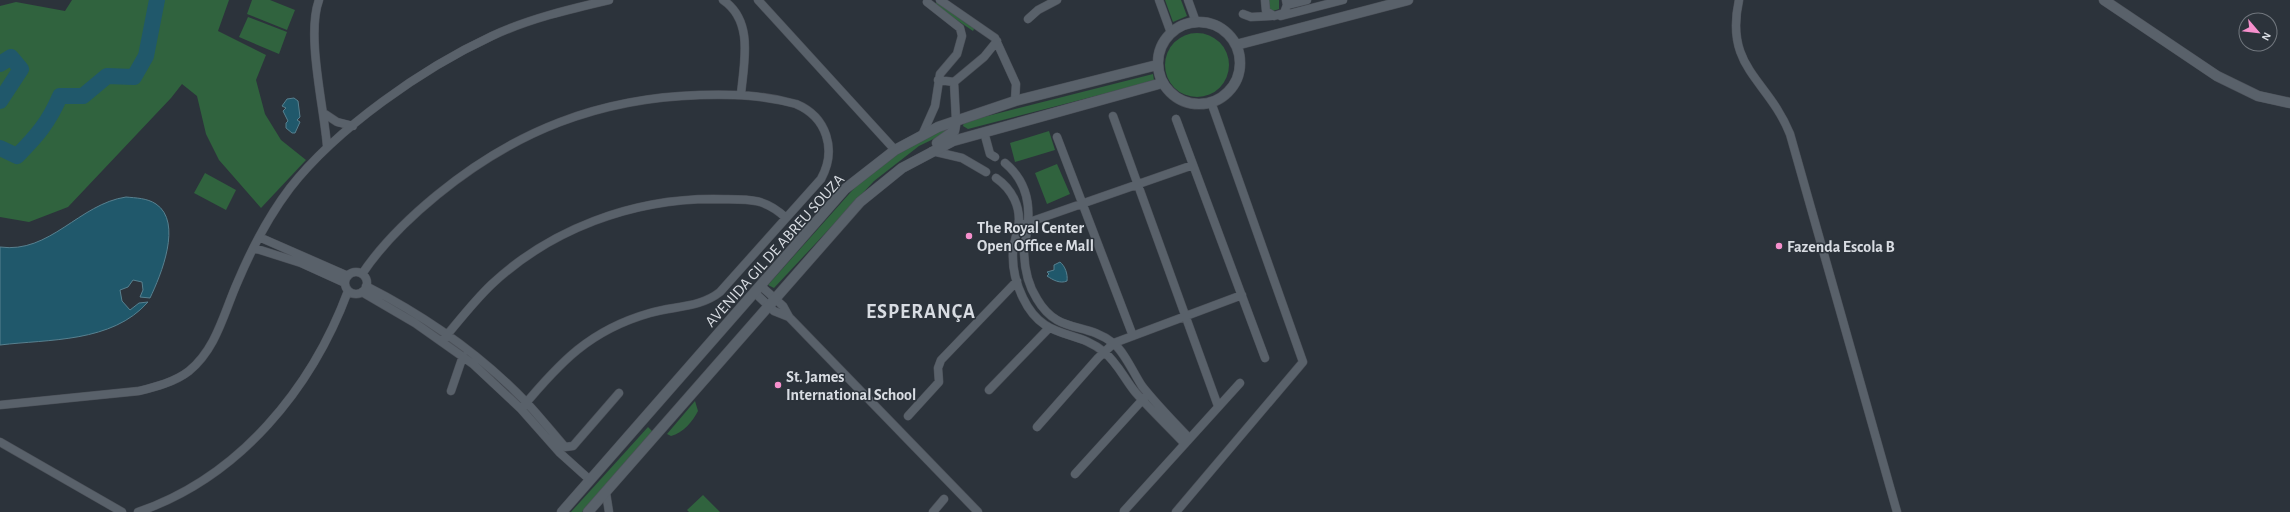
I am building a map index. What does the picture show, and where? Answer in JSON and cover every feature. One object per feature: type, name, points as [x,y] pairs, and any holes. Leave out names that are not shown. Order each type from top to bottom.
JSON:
[{"type":"street","points":[[319,0],[316,9],[315,44],[325,114],[327,146]]},
{"type":"street","points":[[0,405],[139,391],[158,386],[188,371],[202,356],[217,333],[238,279],[258,237],[291,188],[327,146],[414,80],[492,36],[561,12],[609,0]]},
{"type":"street","points":[[723,0],[738,16],[744,32],[741,94]]},
{"type":"street","points":[[758,0],[896,150]]},
{"type":"street","points":[[940,0],[996,41],[1016,84],[1015,101]]},
{"type":"street","points":[[1028,19],[1038,10],[1058,0]]},
{"type":"street","points":[[1159,0],[1171,33]]},
{"type":"street","points":[[1188,0],[1196,22]]},
{"type":"street","points":[[1264,0],[1264,8],[1271,16]]},
{"type":"street","points":[[1281,16],[1287,2],[1307,0]]},
{"type":"street","points":[[1243,14],[1251,17],[1281,16],[1343,0]]},
{"type":"street","points":[[1236,45],[1408,0]]},
{"type":"street","points":[[1739,0],[1736,28],[1739,53],[1749,72],[1779,111],[1790,134],[1897,512]]},
{"type":"street","points":[[2104,0],[2217,76],[2258,96],[2290,103]]},
{"type":"street","points":[[923,133],[935,106],[938,80],[942,71],[957,54],[962,32],[955,23],[927,1]]},
{"type":"street","points":[[1196,22],[1208,23],[1220,27],[1230,35],[1236,45],[1240,58],[1240,70],[1236,82],[1228,93],[1211,102],[1193,104],[1180,100],[1170,93],[1162,83],[1157,65],[1161,47],[1171,33],[1182,25],[1196,22]]},
{"type":"street","points":[[938,80],[954,82],[984,57],[996,41]]},
{"type":"street","name":"AVENIDA GIL DE ABREU SOUZA","points":[[562,512],[845,189],[896,150],[923,133],[956,120],[1015,101],[1157,65]]},
{"type":"street","points":[[954,82],[956,120],[954,131],[937,142],[932,151],[957,156],[986,172]]},
{"type":"street","name":"AVENIDA GIL DE ABREU SOUZA","points":[[588,512],[860,202],[902,168],[953,141],[1162,83]]},
{"type":"street","points":[[362,274],[385,244],[417,211],[457,178],[501,149],[538,130],[609,106],[632,101],[686,95],[741,94],[781,100],[804,107],[823,125],[827,132],[829,146],[828,163],[821,179],[713,298],[691,305],[662,309],[606,330],[564,360],[520,409]]},
{"type":"street","points":[[1176,512],[1303,362],[1211,102]]},
{"type":"street","points":[[325,114],[337,122],[353,126]]},
{"type":"street","points":[[1113,116],[1218,406]]},
{"type":"street","points":[[1176,119],[1265,358]]},
{"type":"street","points":[[984,132],[990,154],[995,157]]},
{"type":"street","points":[[1057,137],[1133,336]]},
{"type":"street","points":[[1005,163],[1022,182],[1028,201],[1028,223],[1024,249],[1025,262],[1031,288],[1037,300],[1057,322],[1088,331],[1114,343],[1145,396]]},
{"type":"street","points":[[1018,226],[1139,186],[1193,165]]},
{"type":"street","points":[[996,178],[1006,186],[1014,196],[1018,226],[1013,252],[1017,281],[1023,298],[1031,312],[1049,328],[1086,342],[1104,352],[1186,440]]},
{"type":"street","points":[[442,341],[487,290],[513,267],[561,236],[592,221],[649,205],[695,199],[761,201],[772,205],[786,218]]},
{"type":"street","points":[[138,512],[178,495],[205,478],[226,464],[263,430],[302,383],[320,355],[347,283],[355,272],[362,274],[366,279],[364,289],[355,294],[347,283],[258,237]]},
{"type":"street","points":[[254,248],[301,264],[347,283]]},
{"type":"street","points":[[908,416],[939,382],[940,377],[938,368],[941,360],[1017,281]]},
{"type":"street","points":[[364,289],[448,334],[526,402],[568,448],[573,446],[619,393]]},
{"type":"street","points":[[364,289],[463,356],[520,409],[560,453],[590,480]]},
{"type":"street","points":[[758,289],[772,302],[779,314],[789,316],[978,512]]},
{"type":"street","points":[[1037,427],[1104,352],[1114,343],[1242,295]]},
{"type":"street","points":[[989,390],[1049,328]]},
{"type":"street","points":[[451,391],[463,356]]},
{"type":"street","points":[[1124,511],[1186,440],[1240,383]]},
{"type":"street","points":[[1075,474],[1145,396]]},
{"type":"street","points":[[0,442],[122,512]]},
{"type":"street","points":[[606,493],[608,512]]},
{"type":"street","points":[[933,512],[944,499]]},
{"type":"green space","points":[[72,0],[229,0],[218,31],[266,55],[256,80],[265,114],[281,140],[306,160],[261,208],[219,160],[206,134],[197,96],[182,84],[171,98],[68,207],[29,222],[0,217],[0,6],[16,2],[65,11]]},
{"type":"green space","points":[[252,0],[270,0],[295,10],[287,30],[247,14]]},
{"type":"green space","points":[[1165,0],[1181,0],[1187,16],[1173,22]]},
{"type":"green space","points":[[1268,0],[1279,0],[1279,9],[1273,11],[1269,10]]},
{"type":"green space","points":[[939,2],[975,28],[973,31],[936,6],[935,3]]},
{"type":"green space","points":[[248,17],[287,32],[279,54],[239,37]]},
{"type":"green space","points":[[1191,33],[1203,33],[1220,42],[1227,53],[1229,65],[1227,77],[1220,88],[1203,97],[1191,97],[1179,92],[1170,83],[1165,71],[1165,59],[1170,47],[1179,38]]},
{"type":"green space","points":[[1153,74],[1154,80],[1146,83],[968,129],[963,126],[964,122]]},
{"type":"green space","points":[[947,128],[950,131],[919,146],[874,181],[774,288],[768,285],[858,184],[902,151]]},
{"type":"green space","points":[[1049,131],[1055,150],[1015,162],[1010,143]]},
{"type":"green space","points":[[1057,164],[1070,194],[1047,204],[1035,173]]},
{"type":"green space","points":[[205,173],[236,190],[226,210],[194,193]]},
{"type":"green space","points":[[695,401],[698,411],[690,423],[680,432],[671,436],[667,434]]},
{"type":"green space","points":[[648,427],[653,432],[582,512],[571,512]]},
{"type":"green space","points":[[703,495],[720,512],[689,512],[687,510]]},
{"type":"water","points":[[294,98],[298,101],[300,117],[297,120],[300,122],[295,133],[292,133],[286,128],[286,123],[288,121],[283,111],[286,108],[282,106],[287,99]]},
{"type":"water","points":[[126,197],[145,199],[153,202],[164,212],[168,223],[169,236],[164,263],[150,298],[140,297],[143,290],[142,282],[133,280],[128,287],[120,290],[122,301],[130,310],[139,303],[148,302],[133,315],[117,325],[98,332],[59,340],[0,345],[0,247],[18,247],[34,243],[49,236],[109,201]]},
{"type":"water","points":[[1060,262],[1067,273],[1067,281],[1064,282],[1057,281],[1047,276],[1049,274],[1047,272],[1054,270],[1054,265]]},
{"type":"waterway","points":[[0,148],[17,156],[42,128],[60,96],[83,96],[107,76],[134,77],[146,56],[157,0]]},
{"type":"waterway","points":[[0,64],[11,57],[21,69],[0,101]]},
{"type":"place","name":"The Royal Center Open Office e Mall","points":[[969,236]]},
{"type":"place","name":"Fazenda Escola B","points":[[1779,246]]},
{"type":"place","name":"St. James International School","points":[[778,385]]},
{"type":"district","name":"ESPERANÇA","points":[[921,311]]}]
